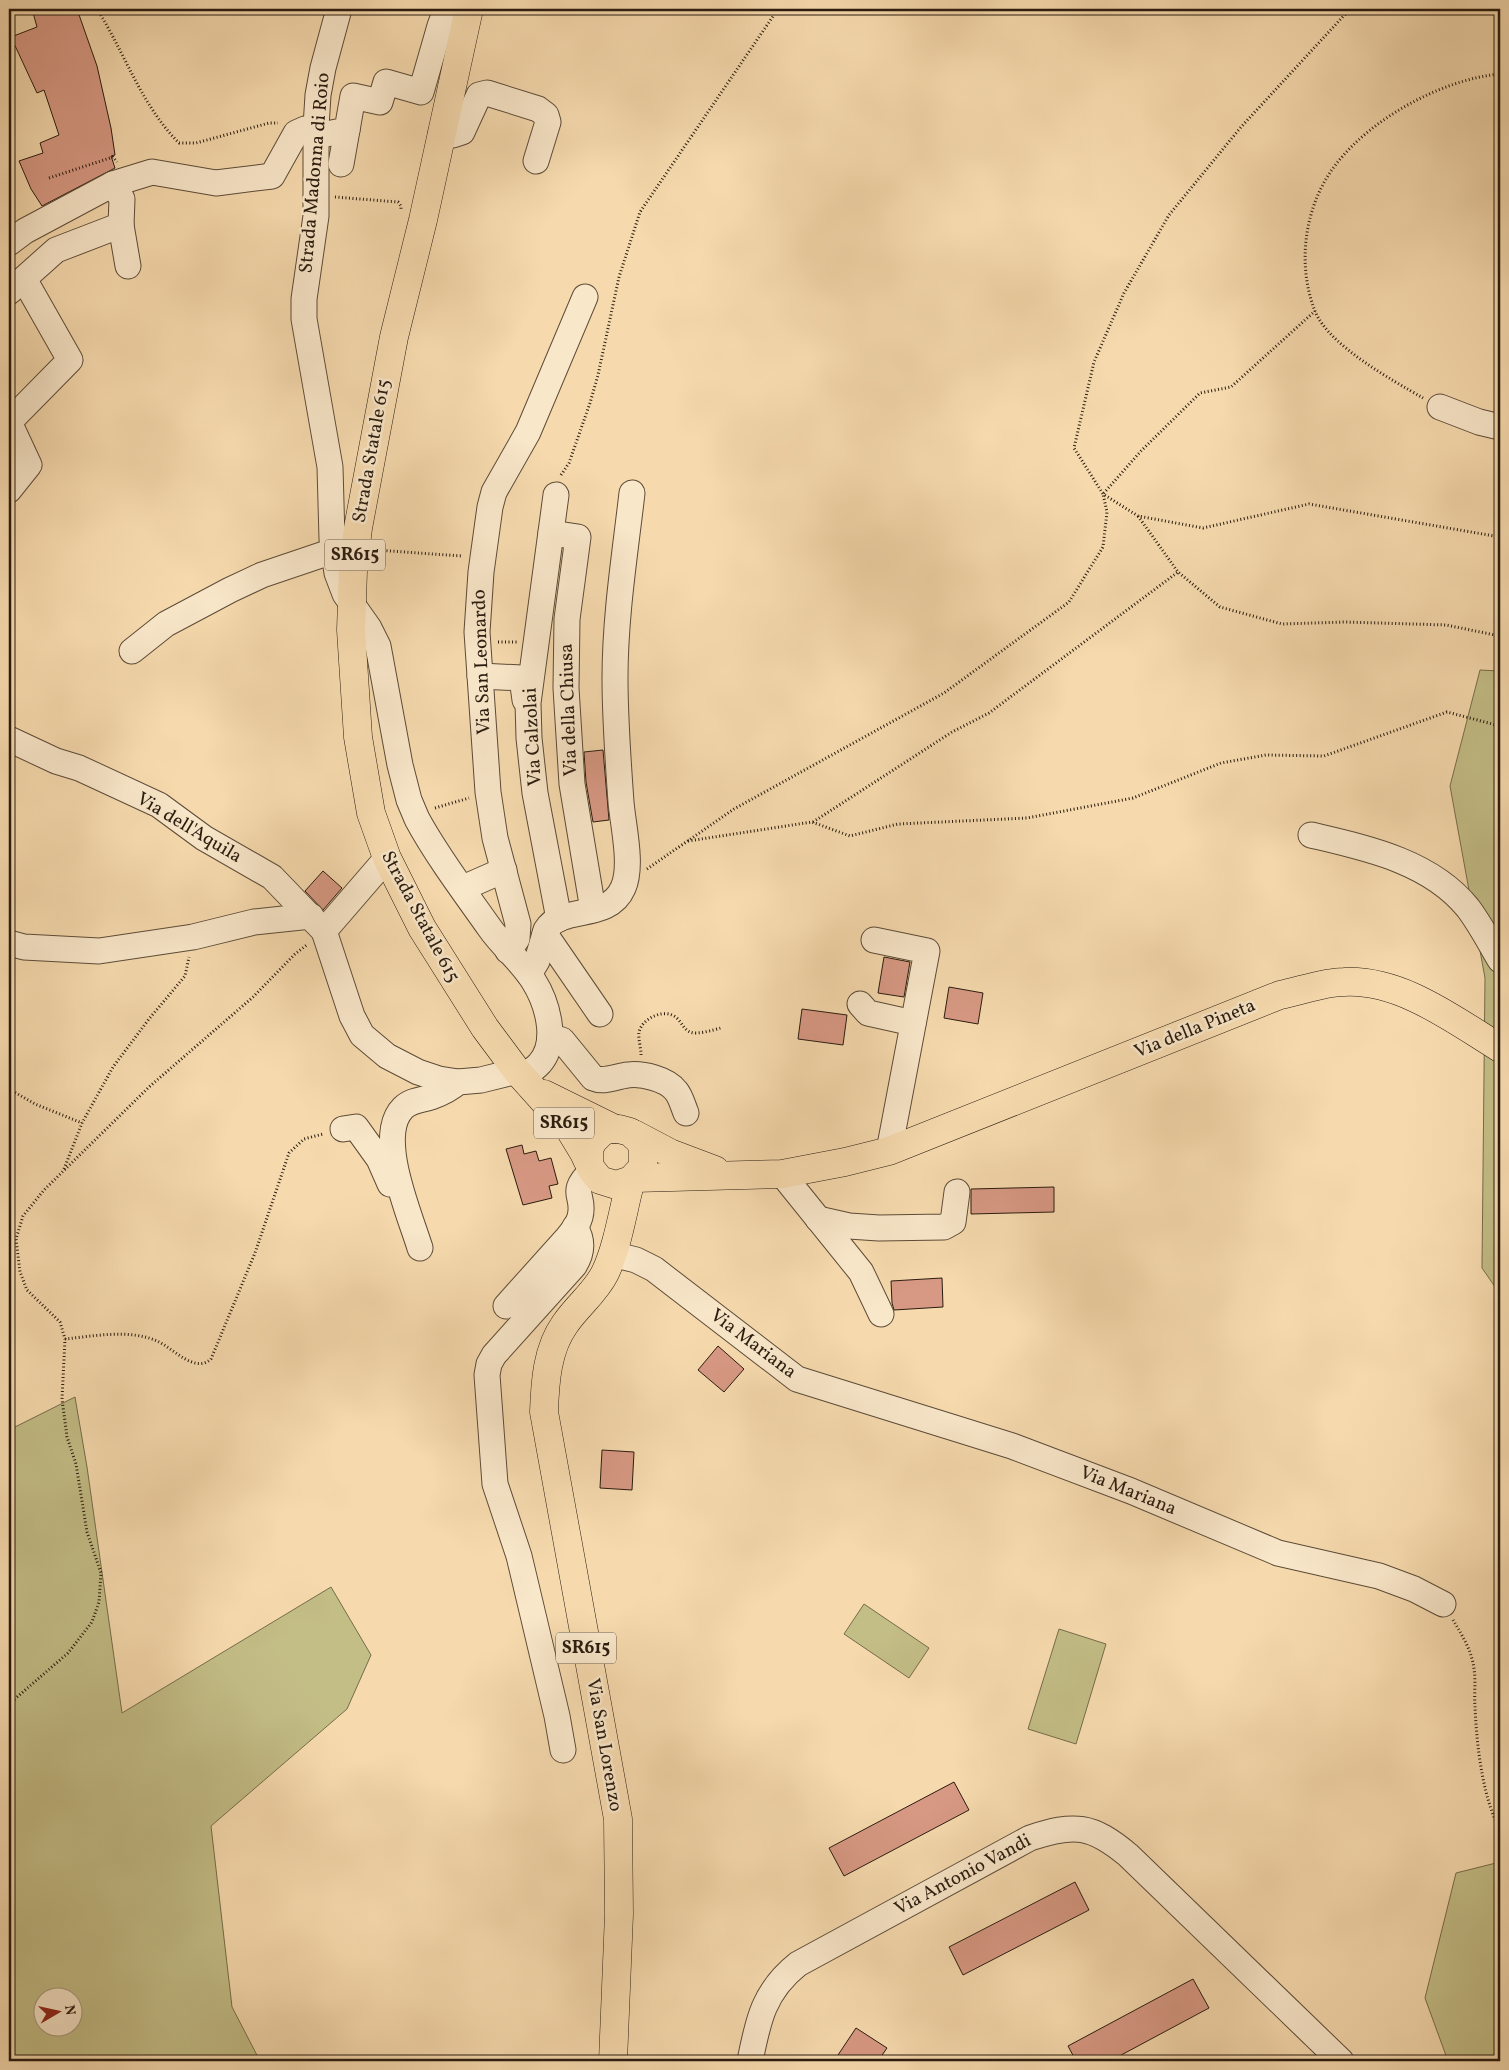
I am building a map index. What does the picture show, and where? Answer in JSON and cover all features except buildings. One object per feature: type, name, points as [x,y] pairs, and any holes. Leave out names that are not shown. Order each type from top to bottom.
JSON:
[{"type":"main road","name":"Strada Statale 615","points":[[469,9],[423,220],[344,549],[352,605],[353,679],[360,751],[371,813],[387,858],[413,910],[465,998],[524,1079]]},
{"type":"main road","name":"Via della Pineta","points":[[633,1179],[782,1174],[845,1162],[889,1151],[1280,995],[1344,982],[1382,986],[1422,1000],[1500,1048]]},
{"type":"main road","name":"SR615","points":[[524,1079],[624,1132],[642,1145],[644,1154],[642,1167],[633,1179]]},
{"type":"main road","name":"SR615","points":[[524,1079],[570,1130],[592,1169]]},
{"type":"main road","name":"SR615","points":[[592,1169],[589,1149],[593,1141],[602,1132],[624,1132]]},
{"type":"main road","name":"Via della Pineta","points":[[624,1132],[708,1168],[744,1175]]},
{"type":"main road","points":[[592,1169],[604,1182],[612,1184],[620,1185],[633,1179]]},
{"type":"main road","name":"Via San Lorenzo","points":[[592,1169],[606,1194],[612,1211],[615,1231],[613,1248]]},
{"type":"main road","name":"Via San Lorenzo","points":[[613,2061],[619,1914],[618,1819],[544,1412],[545,1384],[556,1341],[565,1324],[598,1285],[613,1248],[633,1179]]},
{"type":"street","name":"Strada Madonna di Roio","points":[[339,9],[320,81],[310,131],[317,196],[303,311],[344,549]]},
{"type":"street","points":[[341,164],[353,96],[380,102],[386,82],[421,92],[440,26],[451,9]]},
{"type":"street","points":[[441,133],[453,135],[462,132],[479,95],[487,93],[538,109],[546,115],[548,122],[536,162]]},
{"type":"street","points":[[9,243],[24,231],[121,181],[152,172],[216,182],[272,176],[292,138],[310,131],[347,130]]},
{"type":"street","points":[[121,181],[121,225],[128,266]]},
{"type":"street","points":[[9,490],[29,465],[9,422],[70,360],[16,286],[56,250],[121,225]]},
{"type":"street","name":"Via San Leonardo","points":[[508,951],[516,939],[518,924],[492,828],[488,792],[478,643],[478,606],[483,558],[494,492],[528,432],[585,298]]},
{"type":"street","points":[[1440,408],[1479,422],[1500,427]]},
{"type":"street","points":[[529,974],[552,927],[606,906],[614,901],[619,895],[626,879],[627,862],[619,776],[615,677],[619,615],[632,493]]},
{"type":"street","name":"Via Calzolai","points":[[552,927],[529,738],[528,703],[556,495]]},
{"type":"street","name":"Via della Chiusa","points":[[551,533],[578,536],[567,626],[566,688],[572,784],[593,910]]},
{"type":"street","points":[[132,651],[166,624],[230,590],[262,576],[344,549]]},
{"type":"street","points":[[352,605],[372,633],[379,650],[396,752],[406,790],[415,814],[463,888],[508,951],[538,987],[548,1020],[550,1037],[543,1059],[524,1079]]},
{"type":"street","points":[[480,676],[522,678],[524,697],[528,703]]},
{"type":"street","name":"Via dell'Aquila","points":[[9,740],[56,761],[79,768],[159,805],[204,838],[272,877],[317,924],[352,1016],[362,1035],[386,1056],[418,1072],[439,1079],[458,1082],[524,1079]]},
{"type":"street","points":[[1311,835],[1371,849],[1433,877],[1450,889],[1468,908],[1500,960]]},
{"type":"street","points":[[9,943],[24,947],[99,951],[185,938],[254,922],[317,924],[387,858]]},
{"type":"street","points":[[463,888],[504,870]]},
{"type":"street","points":[[552,927],[600,1014]]},
{"type":"street","points":[[874,940],[927,950],[889,1151]]},
{"type":"street","points":[[860,1004],[868,1013],[914,1023]]},
{"type":"street","points":[[550,1037],[562,1040],[593,1078],[604,1080],[635,1074],[650,1077],[673,1088],[686,1113]]},
{"type":"street","points":[[420,1248],[394,1159],[393,1139],[395,1121],[403,1108],[415,1101],[430,1098],[449,1089],[458,1082]]},
{"type":"street","points":[[342,1129],[356,1127],[379,1160],[390,1185],[405,1201]]},
{"type":"street","points":[[506,1306],[575,1227],[580,1217],[578,1190],[580,1183],[592,1169]]},
{"type":"street","points":[[782,1174],[861,1272],[881,1314]]},
{"type":"street","points":[[818,1219],[856,1226],[944,1227],[953,1222],[957,1192]]},
{"type":"street","points":[[563,1750],[557,1716],[519,1556],[496,1484],[487,1375],[489,1364],[494,1355],[574,1266],[579,1258],[582,1244],[575,1227]]},
{"type":"street","name":"Via Mariana","points":[[613,1248],[654,1269],[797,1379],[1012,1446],[1131,1491],[1278,1553],[1379,1576],[1443,1604]]},
{"type":"street","name":"Via Antonio Vandi","points":[[750,2061],[756,2027],[763,2007],[773,1988],[798,1964],[1030,1838],[1050,1831],[1070,1828],[1091,1831],[1110,1840],[1128,1855],[1342,2061]]},
{"type":"path","points":[[97,9],[115,38],[152,111],[179,143],[196,143],[269,123],[282,123],[310,131]]},
{"type":"path","points":[[556,495],[559,480],[569,463],[592,396],[619,277],[640,212],[778,9]]},
{"type":"path","points":[[626,879],[641,873],[734,810],[944,693],[1069,602],[1103,547],[1107,512],[1103,494],[1074,448],[1094,362],[1124,293],[1169,214],[1241,127],[1350,9]]},
{"type":"path","points":[[1440,408],[1366,363],[1324,326],[1315,312],[1307,282],[1307,227],[1312,209],[1336,164],[1348,150],[1374,128],[1409,105],[1438,90],[1464,80],[1500,74]]},
{"type":"path","points":[[48,178],[113,157],[121,181]]},
{"type":"path","points":[[317,196],[396,201]]},
{"type":"path","points":[[1103,494],[1141,451],[1200,393],[1231,387],[1315,312]]},
{"type":"path","points":[[1103,494],[1138,516],[1203,528],[1309,504],[1500,538]]},
{"type":"path","points":[[1138,516],[1178,572],[1220,607],[1282,624],[1345,622],[1446,625],[1500,636]]},
{"type":"path","points":[[344,549],[483,558]]},
{"type":"path","points":[[686,842],[812,822],[952,732],[988,714],[1178,572]]},
{"type":"path","points":[[478,643],[535,644]]},
{"type":"path","points":[[812,822],[850,836],[898,824],[1027,818],[1132,798],[1221,764],[1266,755],[1324,756],[1447,712],[1500,726]]},
{"type":"path","points":[[415,814],[488,792]]},
{"type":"path","points":[[9,1704],[68,1653],[92,1622],[99,1602],[101,1573],[87,1532],[76,1464],[67,1437],[62,1399],[65,1339],[60,1322],[28,1290],[20,1272],[16,1239],[23,1216],[44,1190],[149,1087],[254,998],[295,954],[317,924]]},
{"type":"path","points":[[63,1172],[82,1124],[113,1067],[149,1019],[185,976],[189,957],[185,938]]},
{"type":"path","points":[[635,1074],[640,1062],[638,1035],[641,1027],[654,1015],[666,1014],[674,1016],[685,1029],[692,1033],[721,1028]]},
{"type":"path","points":[[9,1089],[36,1104],[82,1124]]},
{"type":"path","points":[[65,1339],[113,1334],[135,1336],[156,1340],[197,1365],[206,1364],[211,1359],[233,1310],[255,1253],[289,1153],[304,1139],[342,1129]]},
{"type":"path","points":[[1443,1604],[1466,1642],[1474,1669],[1475,1707],[1481,1767],[1492,1815],[1500,1831]]},
{"type":"shaded area","points":[[1480,670],[1500,671],[1500,1294],[1482,1268],[1485,978],[1450,786]]},
{"type":"shaded area","points":[[75,1397],[87,1467],[122,1713],[331,1587],[371,1655],[347,1709],[211,1826],[232,2007],[260,2061],[9,2061],[9,1430]]},
{"type":"shaded area","points":[[864,1604],[929,1648],[909,1678],[844,1634]]},
{"type":"shaded area","points":[[1059,1629],[1106,1644],[1076,1744],[1028,1729]]},
{"type":"shaded area","points":[[1500,1862],[1500,2061],[1448,2061],[1425,1998],[1456,1873]]}]
